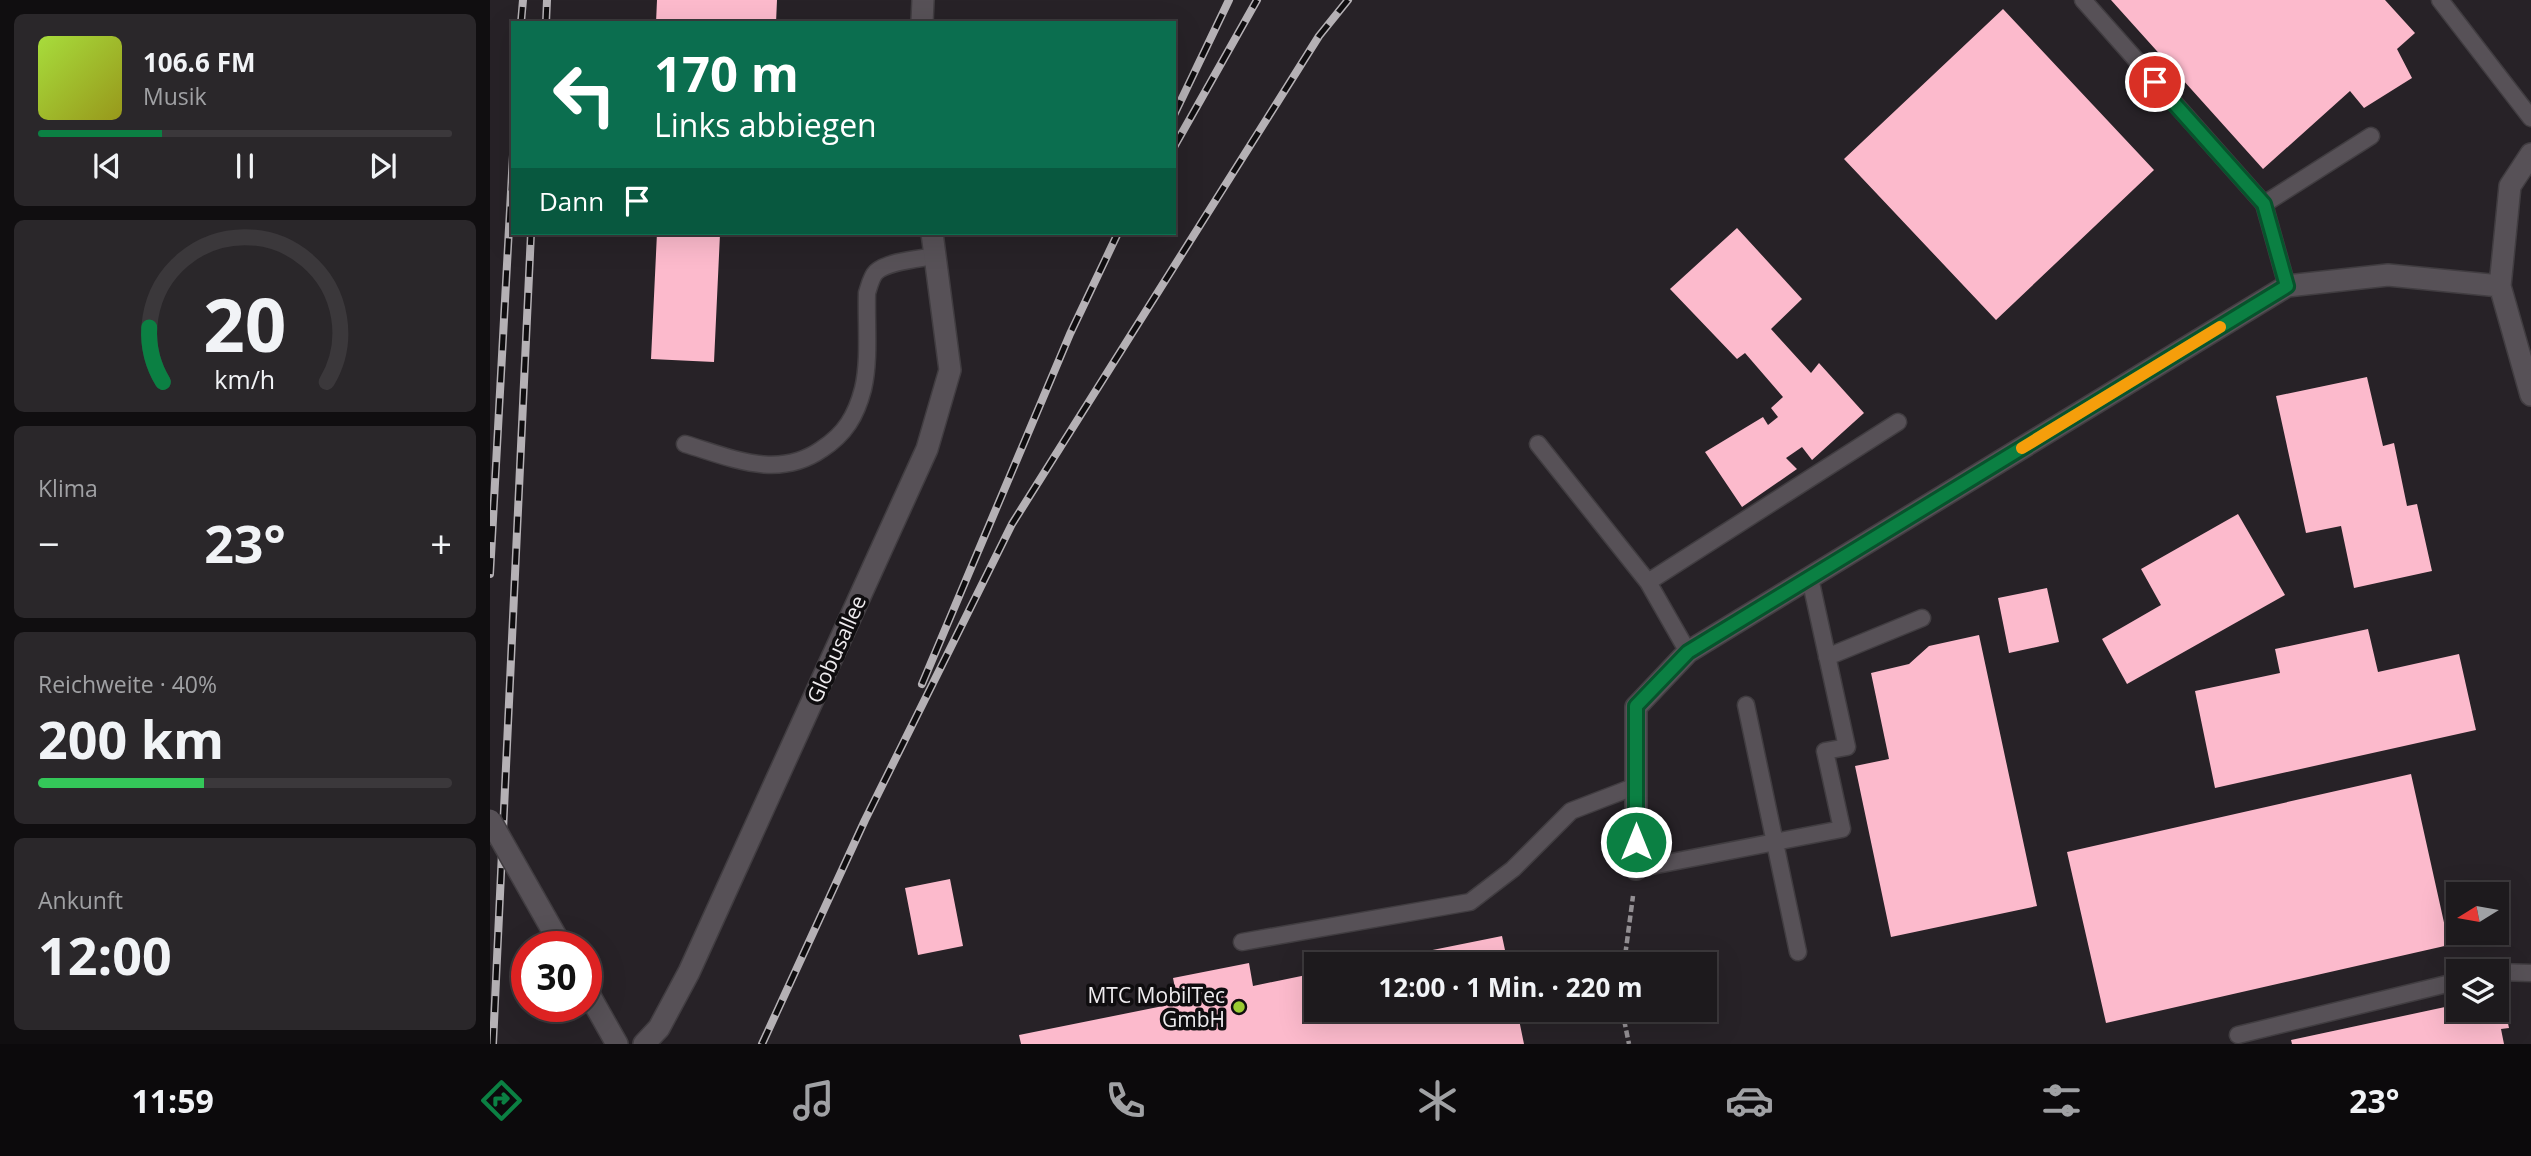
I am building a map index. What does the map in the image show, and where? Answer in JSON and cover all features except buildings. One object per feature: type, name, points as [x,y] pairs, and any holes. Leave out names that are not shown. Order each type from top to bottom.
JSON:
[{"type":"street","points":[[922,21],[923,0]]},
{"type":"street","points":[[2531,154],[2510,186],[2500,286],[2531,395]]},
{"type":"street","name":"Globusallee","points":[[644,1044],[659,1028],[689,972],[927,449],[950,370],[932,235]]},
{"type":"street","points":[[1636,869],[1636,706],[1688,652],[2287,286],[2388,275],[2500,286]]},
{"type":"street","points":[[490,820],[553,931]]},
{"type":"street","points":[[602,1016],[617,1044]]},
{"type":"lane","points":[[2083,0],[2264,204],[2287,286]]},
{"type":"lane","points":[[2440,0],[2531,118]]},
{"type":"lane","points":[[2264,204],[2371,136]]},
{"type":"lane","points":[[685,444],[747,463],[768,466],[790,465],[809,458],[826,447],[846,431],[864,387],[867,293],[872,279],[876,272],[886,267],[935,256]]},
{"type":"lane","points":[[1648,582],[1898,422]]},
{"type":"lane","points":[[1538,444],[1648,582],[1688,652]]},
{"type":"lane","points":[[1636,869],[1842,829],[1825,751],[1847,747],[1810,578]]},
{"type":"lane","points":[[1827,657],[1922,618]]},
{"type":"lane","points":[[1746,705],[1798,952]]},
{"type":"lane","points":[[1242,942],[1470,902],[1513,869],[1571,811],[1636,786]]},
{"type":"lane","points":[[2509,972],[2531,973]]},
{"type":"lane","points":[[2238,1035],[2446,984]]},
{"type":"path","points":[[1626,952],[1636,869]]},
{"type":"path","points":[[1624,1022],[1629,1044]]},
{"type":"railway","points":[[521,21],[523,0]]},
{"type":"railway","points":[[546,21],[547,0]]},
{"type":"railway","points":[[1176,111],[1229,0]]},
{"type":"railway","points":[[1176,143],[1257,0]]},
{"type":"railway","points":[[762,1044],[865,820],[1012,524],[1319,36],[1348,0]]},
{"type":"railway","points":[[490,574],[511,191]]},
{"type":"railway","points":[[493,1044],[531,235]]},
{"type":"railway","points":[[922,684],[1070,334],[1117,235]]},
{"type":"slow traffic","points":[[2022,448],[2220,327]]},
{"type":"place","name":"MTC MobilTec GmbH","points":[[1239,1007]]},
{"type":"route","points":[[1636,842],[1636,706],[1688,652],[2287,286],[2264,204],[2155,82]]}]
